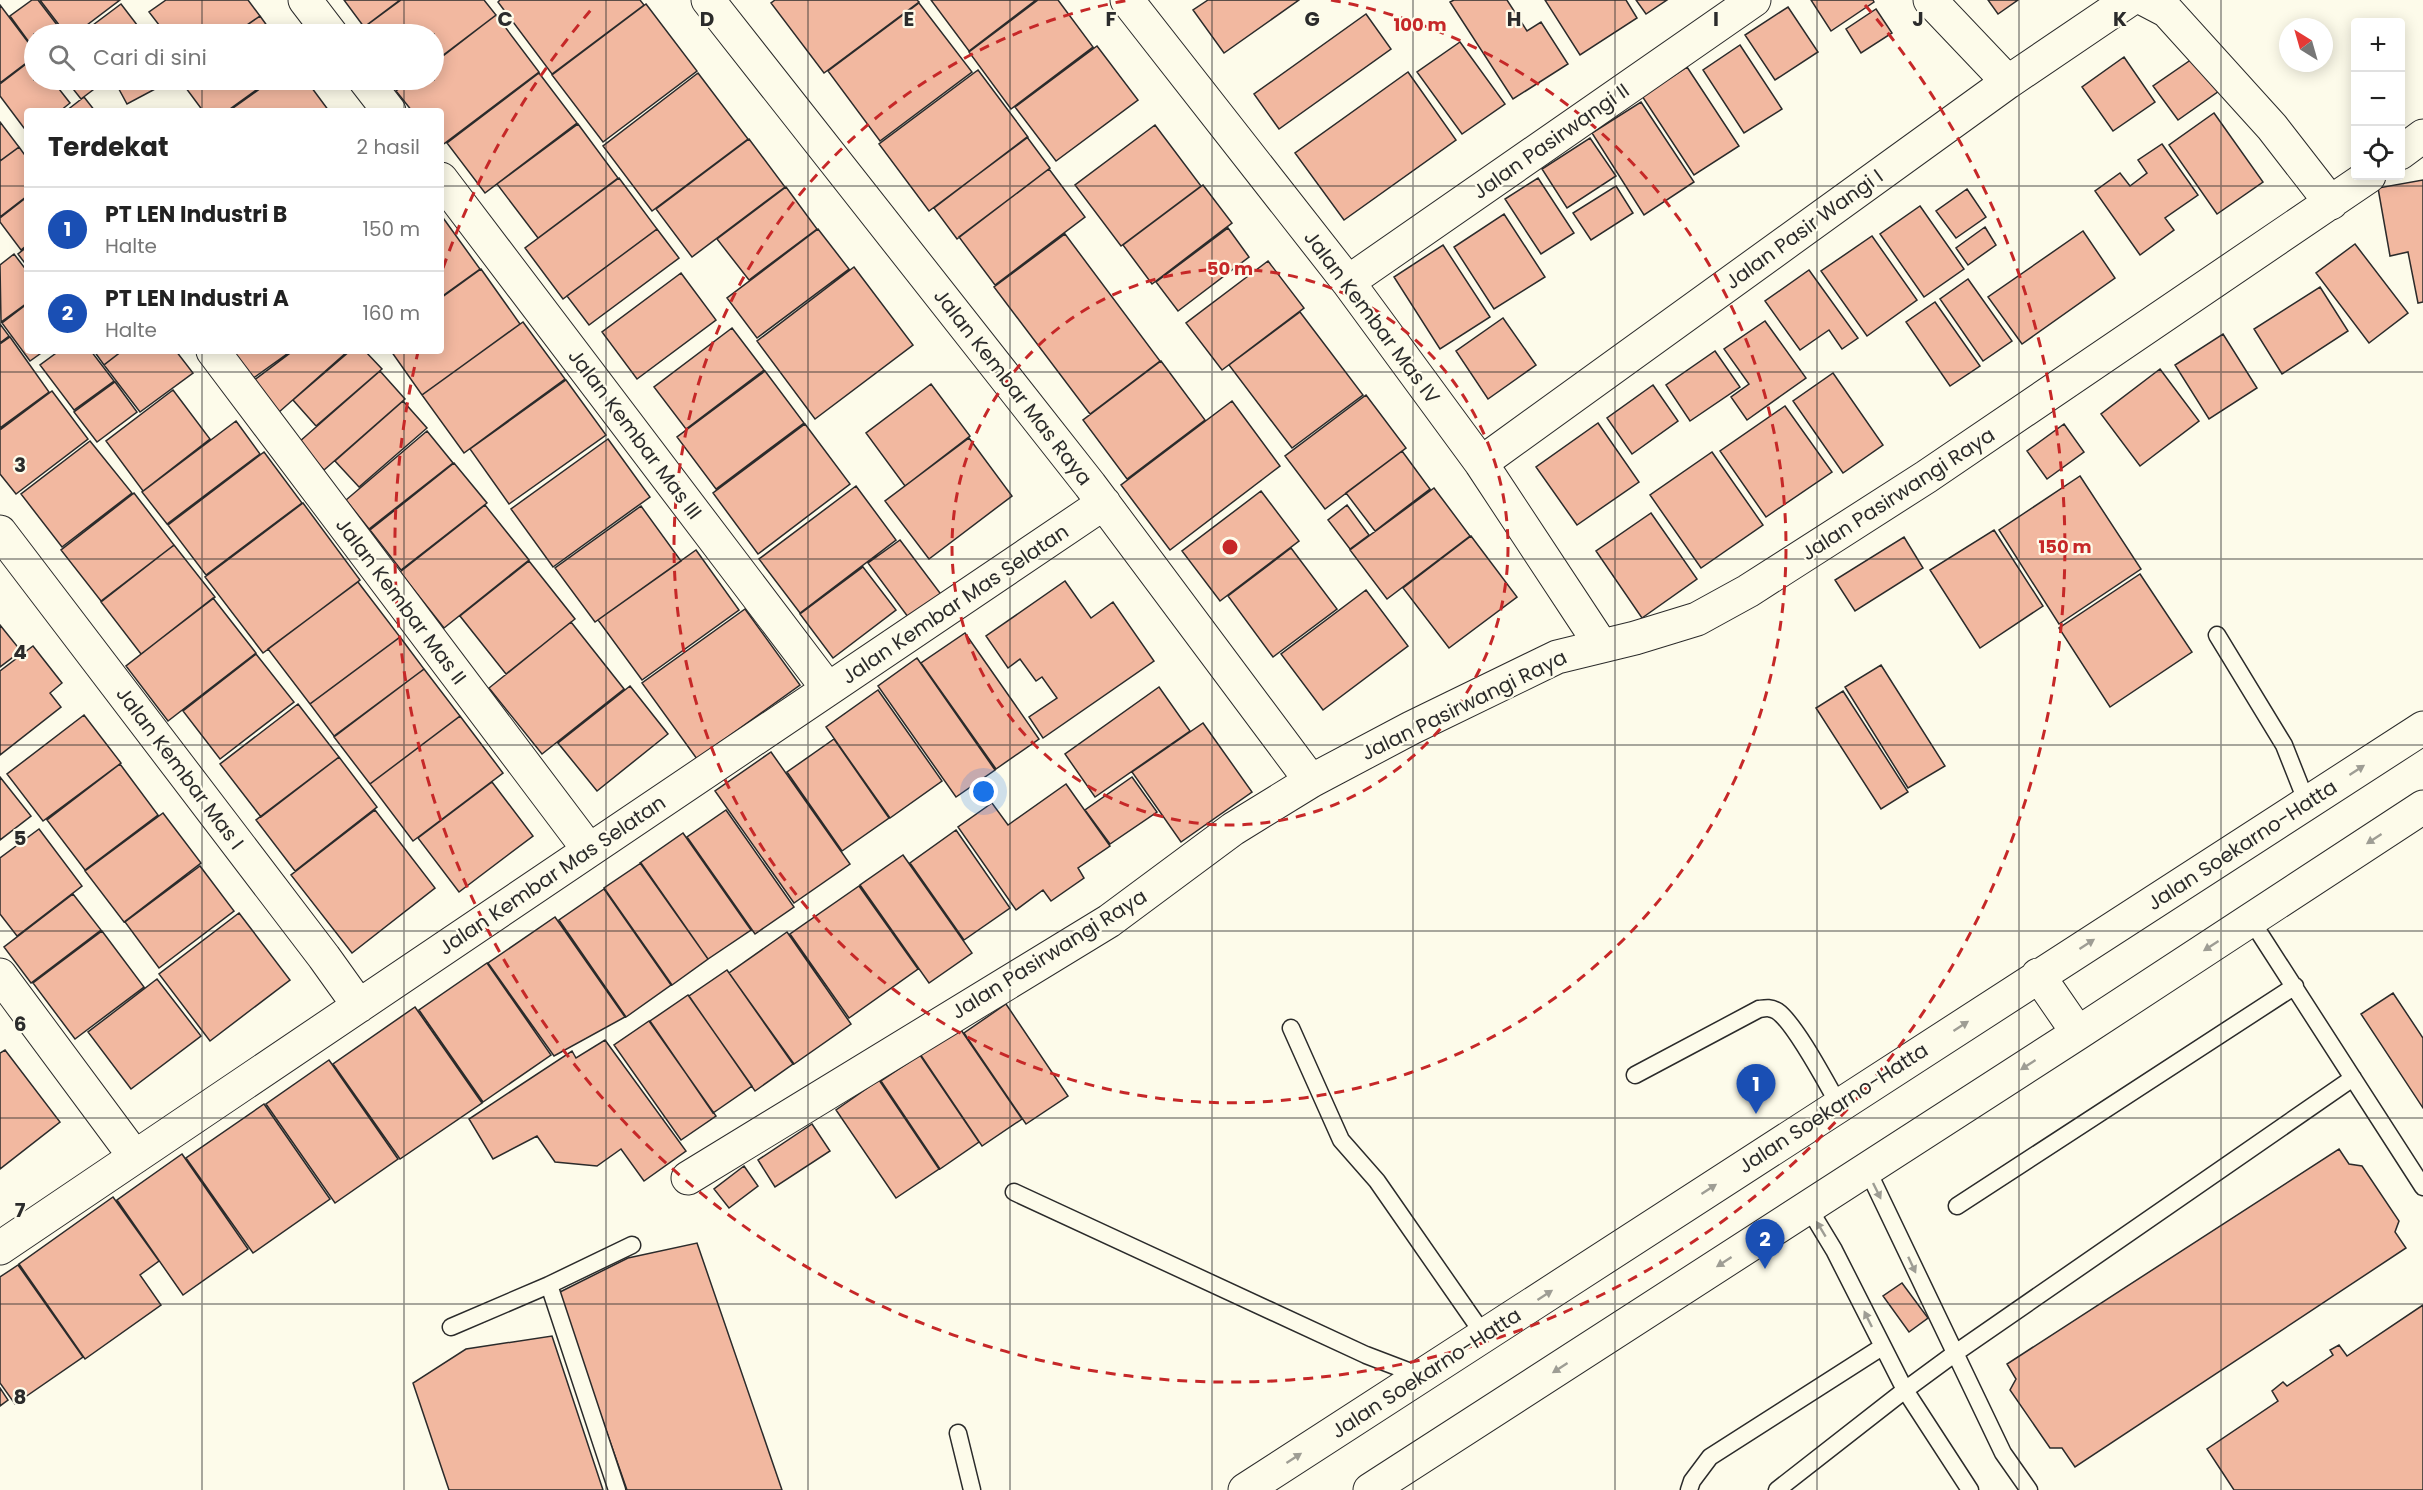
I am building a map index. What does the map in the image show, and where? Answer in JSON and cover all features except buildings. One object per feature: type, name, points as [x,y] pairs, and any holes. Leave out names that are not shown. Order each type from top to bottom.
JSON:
[{"type":"main road","points":[[305,0],[323,24]]},
{"type":"main road","name":"Jalan Kembar Mas Raya","points":[[708,0],[1104,503],[1311,781]]},
{"type":"main road","name":"Jalan Kembar Mas IV","points":[[1127,0],[1348,282],[1481,463],[1601,645]]},
{"type":"main road","name":"Jalan Pasirwangi II","points":[[1348,282],[1754,0]]},
{"type":"main road","points":[[1930,0],[2007,82]]},
{"type":"main road","name":"Jalan Pasir Wangi I","points":[[1481,463],[2007,82],[2129,0]]},
{"type":"main road","points":[[2146,0],[2167,11],[2272,127],[2331,202]]},
{"type":"main road","points":[[373,90],[387,108]]},
{"type":"main road","points":[[2405,149],[2423,136]]},
{"type":"main road","name":"Jalan Pasirwangi Raya","points":[[688,1178],[1109,921],[1233,830],[1311,781],[1411,728],[1557,657],[1635,638],[1696,619],[1748,591],[1926,477],[2363,180]]},
{"type":"main road","name":"Jalan Kembar Mas III","points":[[444,183],[828,689]]},
{"type":"main road","name":"Jalan Kembar Mas II","points":[[215,354],[589,850]]},
{"type":"main road","name":"Jalan Kembar Mas Selatan","points":[[0,1248],[1104,503]]},
{"type":"main road","name":"Jalan Kembar Mas I","points":[[0,532],[359,1006]]},
{"type":"main road","name":"Jalan Soekarno-Hatta","points":[[1245,1490],[2423,728]]},
{"type":"main road","points":[[1384,1485],[2423,807]]},
{"type":"main road","points":[[0,975],[135,1157]]},
{"type":"main road","points":[[2038,975],[2078,1033]]},
{"type":"lane","points":[[2217,635],[2284,745],[2307,803]]},
{"type":"lane","points":[[2251,920],[2423,1187]]},
{"type":"lane","points":[[1957,1206],[2295,986]]},
{"type":"lane","points":[[1635,1076],[1759,1009],[1769,1007],[1780,1013],[1805,1047],[1839,1105]]},
{"type":"lane","points":[[1291,1028],[1341,1140],[1377,1180],[1484,1335]]},
{"type":"lane","points":[[1777,1490],[1954,1354],[2353,1078]]},
{"type":"lane","points":[[1867,1169],[2003,1453],[2028,1490]]},
{"type":"lane","points":[[1014,1192],[1366,1355],[1421,1376]]},
{"type":"lane","points":[[1808,1207],[1834,1250],[1905,1390],[1970,1490]]},
{"type":"lane","points":[[451,1327],[549,1285],[632,1245]]},
{"type":"lane","points":[[549,1285],[616,1490]]},
{"type":"lane","points":[[1689,1490],[1692,1481],[1710,1457],[1882,1347]]},
{"type":"lane","points":[[958,1433],[972,1490]]},
{"type":"place","name":"PT LEN Industri B","points":[[1756,1114]]},
{"type":"place","name":"PT LEN Industri A","points":[[1765,1269]]}]
